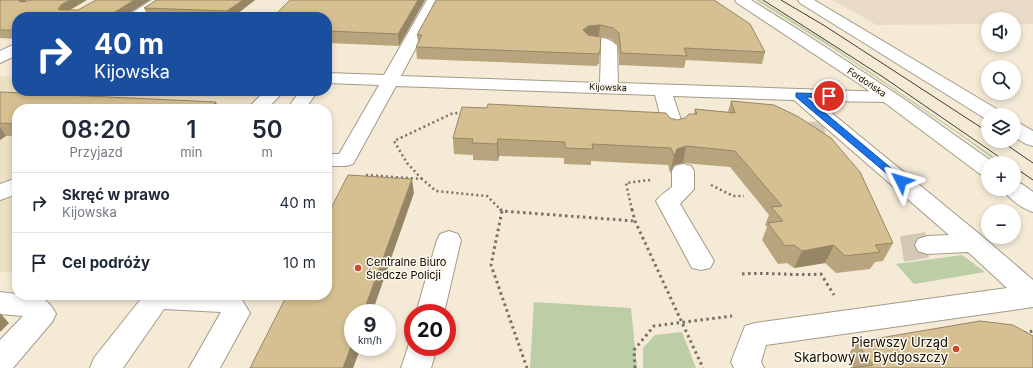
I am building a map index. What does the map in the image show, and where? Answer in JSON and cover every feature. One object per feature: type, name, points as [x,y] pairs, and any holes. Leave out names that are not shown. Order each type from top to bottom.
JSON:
[{"type":"street","points":[[143,12],[161,0]]},
{"type":"street","points":[[332,160],[346,160],[434,0]]},
{"type":"street","name":"Fordońska","points":[[742,0],[795,33],[889,97],[981,164]]},
{"type":"street","points":[[805,0],[981,108]]},
{"type":"street","points":[[592,42],[605,43],[608,46],[609,87]]},
{"type":"street","points":[[0,58],[12,51]]},
{"type":"street","points":[[0,63],[12,63]]},
{"type":"street","name":"Kijowska","points":[[332,78],[889,97]]},
{"type":"street","points":[[660,90],[664,95],[674,129]]},
{"type":"street","points":[[799,95],[833,130],[974,243],[1033,296]]},
{"type":"street","points":[[261,104],[270,96]]},
{"type":"street","points":[[1021,132],[1033,140]]},
{"type":"street","points":[[682,171],[683,189],[674,198],[667,201],[701,261]]},
{"type":"street","points":[[0,193],[12,187]]},
{"type":"street","points":[[1021,195],[1033,204]]},
{"type":"street","points":[[432,304],[448,240]]},
{"type":"street","points":[[927,245],[974,243]]},
{"type":"street","points":[[749,368],[746,362],[755,335],[1033,296]]},
{"type":"street","points":[[105,368],[156,300]]},
{"type":"street","points":[[201,300],[229,302],[236,313],[204,368]]},
{"type":"street","points":[[0,303],[33,306],[42,314],[0,361]]},
{"type":"street","points":[[416,368],[419,356]]},
{"type":"path","points":[[464,111],[451,114],[394,141],[407,162],[422,179],[436,191],[487,196],[502,211],[636,221]]},
{"type":"path","points":[[361,175],[422,179]]},
{"type":"path","points":[[502,211],[491,265],[527,368]]},
{"type":"path","points":[[742,274],[764,272],[804,275],[821,274],[838,301]]},
{"type":"path","points":[[1018,334],[1033,331]]},
{"type":"shaded area","points":[[832,0],[1033,0],[1033,24],[1021,24],[1021,12],[981,12],[981,24],[877,25]]},
{"type":"shaded area","points":[[0,76],[12,76],[12,96],[279,96],[273,104],[12,104],[12,273],[0,272]]},
{"type":"green space","points":[[756,0],[760,0],[825,41],[993,156],[989,156],[840,53]]},
{"type":"green space","points":[[962,255],[985,272],[914,284],[896,264]]},
{"type":"green space","points":[[534,302],[631,308],[637,368],[530,368]]},
{"type":"green space","points":[[682,332],[696,368],[643,368],[643,348],[655,335]]},
{"type":"building","points":[[0,0],[19,0],[23,2],[32,0],[70,0],[61,5],[58,9],[78,10],[96,0],[134,0],[115,12],[12,12],[12,30],[0,30]]},
{"type":"building","points":[[156,0],[243,0],[227,11],[144,8]]},
{"type":"building","points":[[290,0],[418,0],[398,34],[332,31],[332,12],[278,12]]},
{"type":"building","points":[[436,0],[714,0],[750,24],[765,52],[684,48],[687,56],[621,53],[619,33],[613,28],[600,25],[588,26],[583,30],[588,35],[601,37],[599,54],[416,47],[422,35],[417,35]]},
{"type":"building","points":[[0,92],[12,93],[12,96],[86,96],[216,102],[214,104],[12,104],[12,124],[0,123]]},
{"type":"building","points":[[731,101],[774,105],[797,116],[831,138],[860,172],[893,243],[875,245],[880,252],[845,256],[834,245],[802,251],[794,245],[785,246],[768,223],[783,221],[771,207],[782,206],[735,151],[686,146],[677,149],[674,156],[671,148],[592,144],[593,149],[565,148],[565,142],[498,139],[497,144],[472,143],[473,139],[453,138],[462,107],[487,108],[488,104],[666,113],[670,118],[677,120],[685,118],[689,114],[697,114],[695,109],[735,113]]},
{"type":"building","name":"Centralne Biuro Śledcze Policji","points":[[348,175],[412,179],[366,304],[344,304],[344,356],[347,356],[343,368],[250,368],[284,300],[332,300],[332,206]]},
{"type":"building","points":[[980,321],[1013,325],[1033,336],[1033,368],[851,368],[873,365],[856,342]]},
{"type":"tunnel","points":[[809,132],[825,131]]},
{"type":"tunnel","points":[[902,249],[927,245]]},
{"type":"tram line","points":[[763,0],[883,77],[998,156]]},
{"type":"tram line","points":[[781,0],[825,26],[981,127]]},
{"type":"tram line","points":[[1011,148],[1033,163]]},
{"type":"tram line","points":[[1021,172],[1033,180]]},
{"type":"place","name":"Centralne Biuro Śledcze Policji","points":[[358,268]]},
{"type":"place","name":"Pierwszy Urząd Skarbowy w Bydgoszczy","points":[[956,349]]},
{"type":"route","points":[[829,96],[799,95],[901,181]]}]
